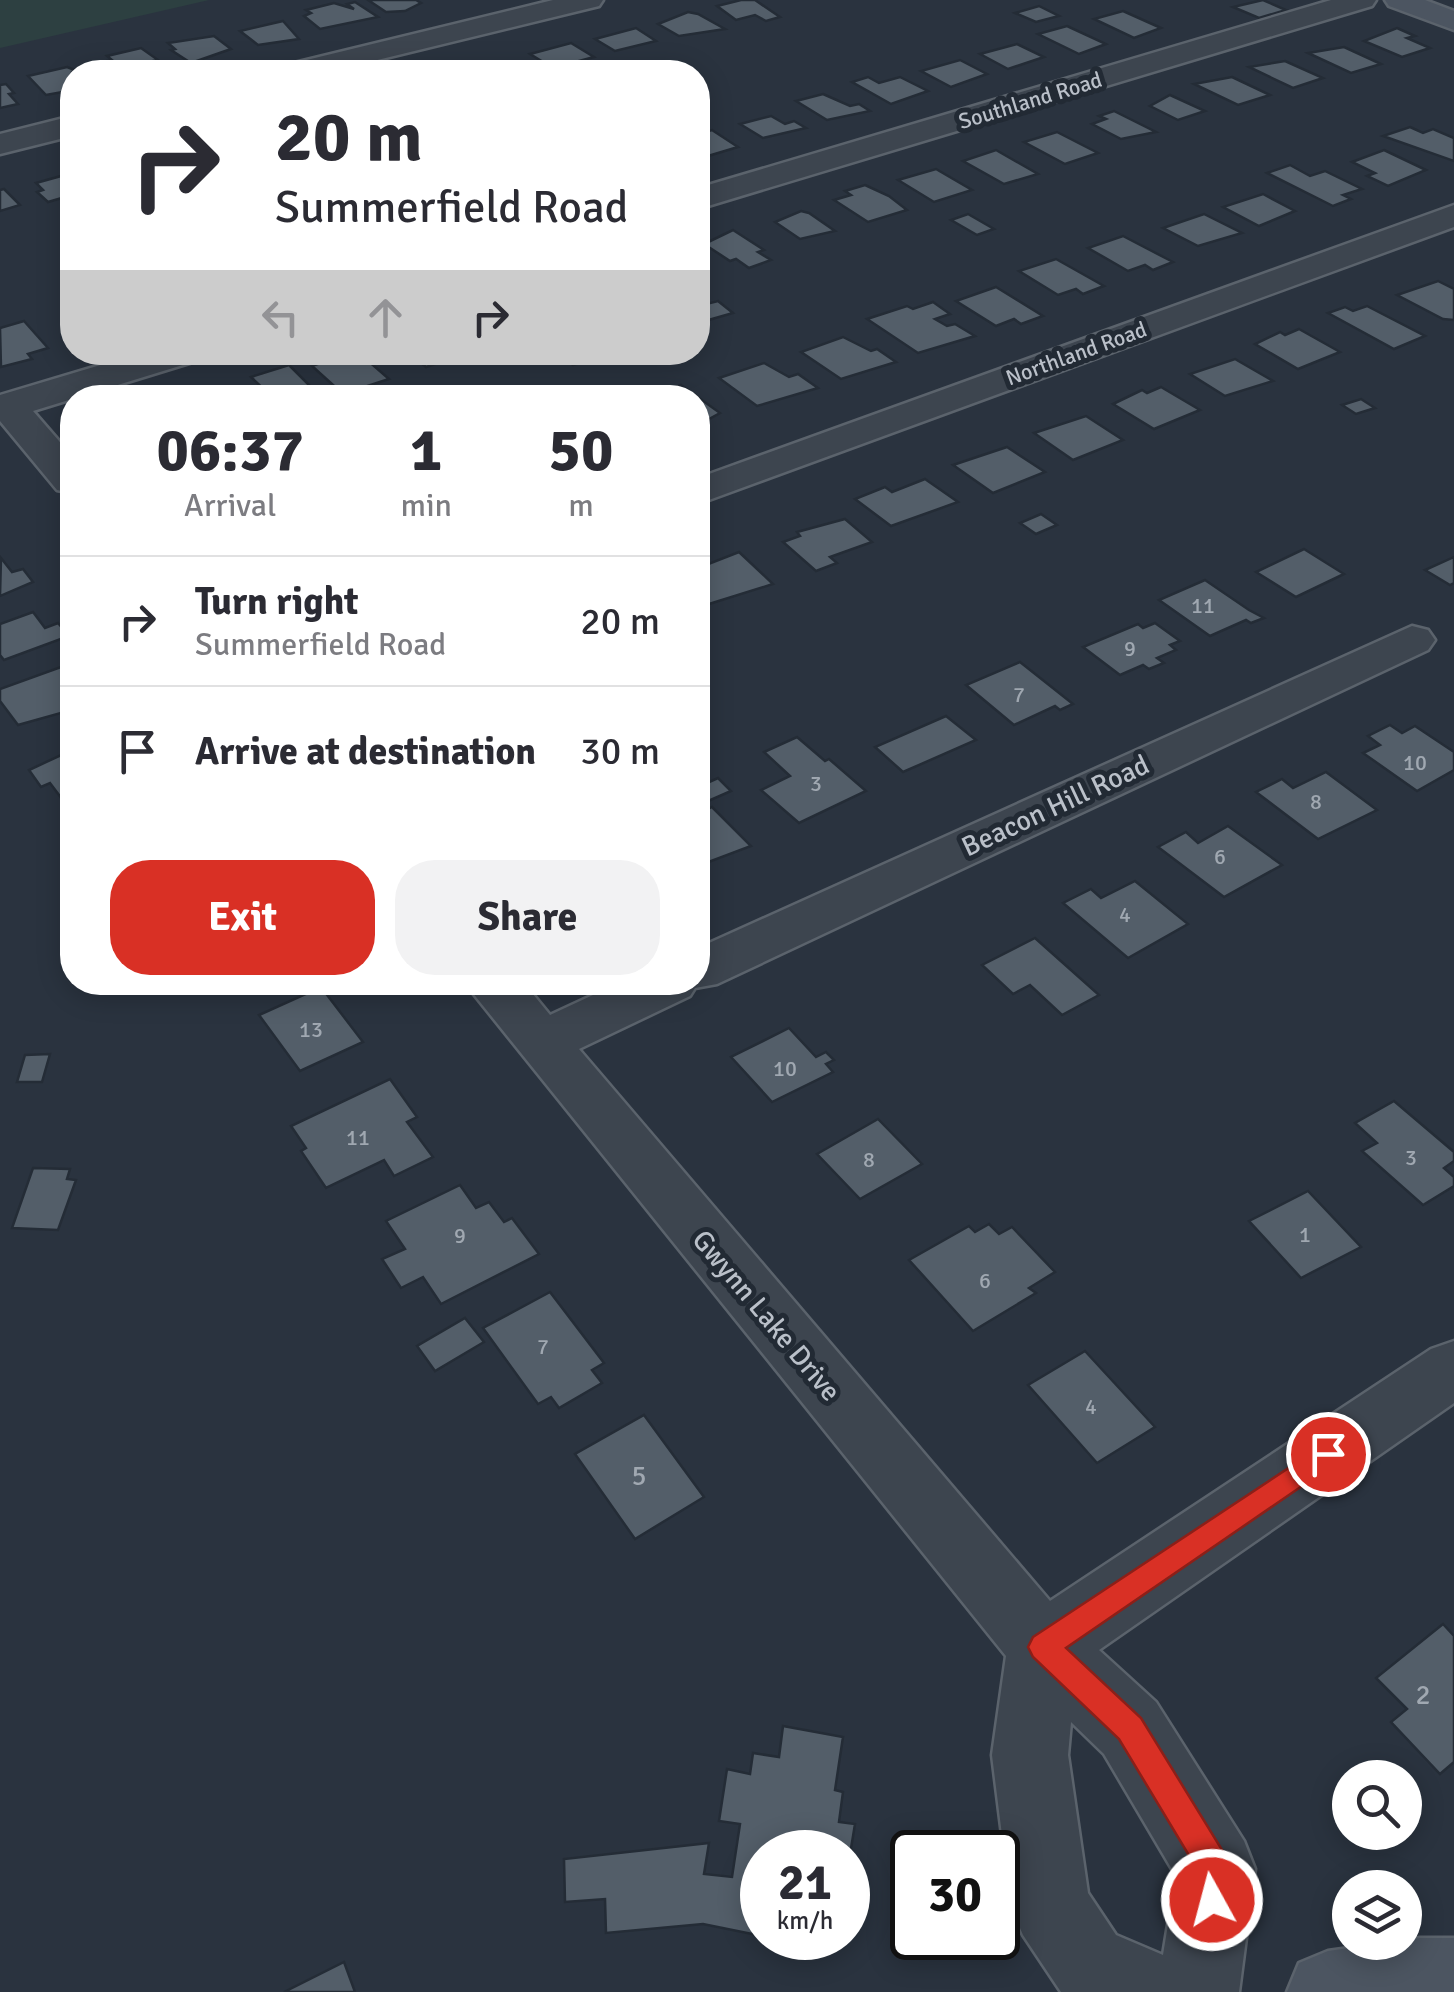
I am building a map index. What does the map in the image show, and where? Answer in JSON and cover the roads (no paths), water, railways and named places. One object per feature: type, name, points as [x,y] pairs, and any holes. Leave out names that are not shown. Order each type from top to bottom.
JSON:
[{"type":"main road","points":[[1399,0],[1454,21]]},
{"type":"main road","points":[[1328,1992],[1420,1978],[1454,1979]]},
{"type":"street","points":[[342,60],[589,0]]},
{"type":"street","name":"Southland Road","points":[[710,195],[1362,0]]},
{"type":"street","points":[[0,144],[60,129]]},
{"type":"street","name":"Northland Road","points":[[710,488],[1454,215]]},
{"type":"street","points":[[77,385],[143,365]]},
{"type":"street","points":[[60,390],[4,407],[60,469]]},
{"type":"street","name":"Beacon Hill Road","points":[[710,964],[1412,640]]},
{"type":"street","name":"Gwynn Lake Drive","points":[[502,995],[1043,1647],[1130,1728],[1216,1869],[1198,1992]]},
{"type":"street","points":[[541,1043],[643,995]]},
{"type":"street","points":[[1152,1992],[1088,1964],[1050,1906],[1030,1755],[1043,1647],[1454,1368]]}]
